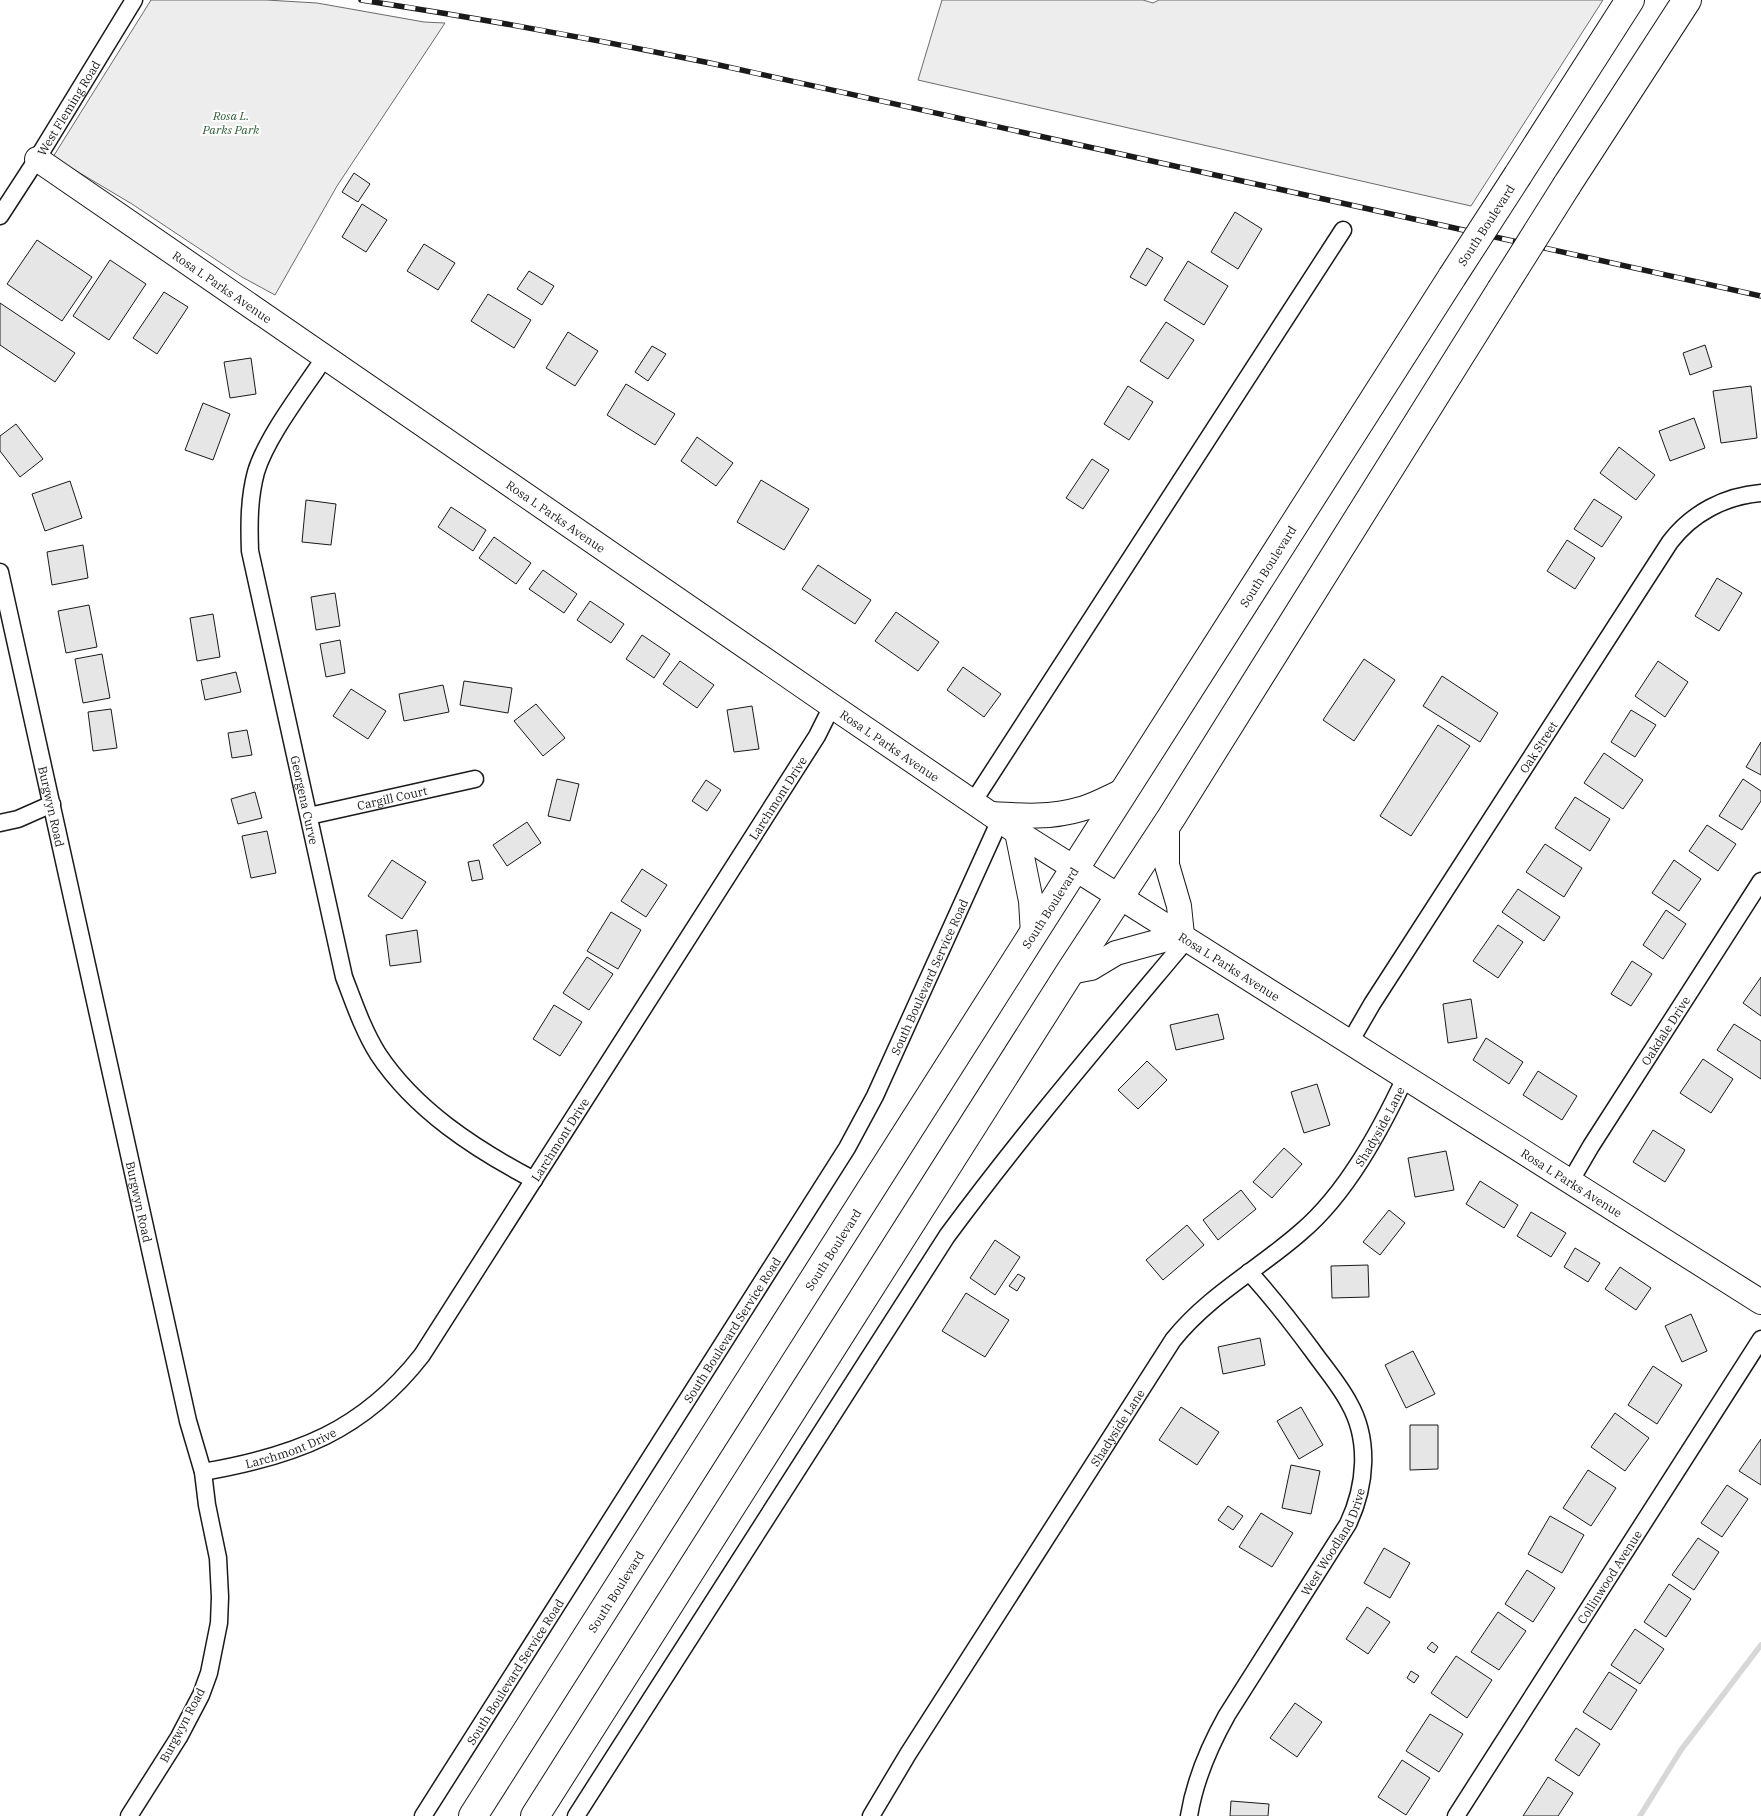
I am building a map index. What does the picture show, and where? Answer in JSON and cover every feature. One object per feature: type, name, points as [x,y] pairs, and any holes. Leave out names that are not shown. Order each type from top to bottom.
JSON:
[{"type":"highway","name":"South Boulevard","points":[[474,1816],[1075,868],[1630,0]]},
{"type":"highway","points":[[535,1816],[1070,972],[1167,824],[1567,184],[1687,0]]},
{"type":"street","name":"West Fleming Road","points":[[0,216],[37,160],[134,0]]},
{"type":"street","name":"Rosa L Parks Avenue","points":[[37,160],[995,817],[1761,1302]]},
{"type":"street","points":[[995,817],[1343,230]]},
{"type":"street","name":"Georgena Curve","points":[[326,357],[273,436],[263,455],[257,471],[248,519],[250,551],[344,977],[358,1015],[378,1053],[401,1084],[431,1114],[504,1164],[534,1180]]},
{"type":"street","name":"Oak Street","points":[[1350,1042],[1372,1004],[1670,542],[1687,523],[1708,508],[1726,500],[1748,494],[1761,494]]},
{"type":"street","name":"Burgwyn Road","points":[[0,572],[188,1421],[203,1472],[218,1558],[220,1597],[215,1646],[201,1695],[179,1737],[129,1816]]},
{"type":"street","name":"Larchmont Drive","points":[[203,1472],[236,1466],[301,1448],[346,1426],[382,1399],[410,1370],[422,1355],[534,1180],[811,744],[832,706]]},
{"type":"street","name":"Cargill Court","points":[[309,816],[474,779]]},
{"type":"street","points":[[995,817],[1056,815],[1083,809],[1125,790]]},
{"type":"street","points":[[0,823],[18,819],[52,804]]},
{"type":"street","points":[[995,817],[1032,901],[1033,934]]},
{"type":"street","name":"South Boulevard Service Road","points":[[423,1816],[847,1148],[875,1096],[995,817]]},
{"type":"street","points":[[576,1816],[947,1236],[989,1179],[1185,937],[1180,906],[1167,865],[1167,824]]},
{"type":"street","name":"Oakdale Drive","points":[[1570,1182],[1596,1138],[1761,882]]},
{"type":"street","points":[[1070,972],[1091,968],[1116,953],[1185,937]]},
{"type":"street","name":"Shadyside Lane","points":[[871,1816],[908,1754],[1173,1340],[1187,1322],[1214,1297],[1303,1231],[1331,1200],[1350,1175],[1389,1112],[1405,1078]]},
{"type":"street","name":"West Woodland Drive","points":[[1189,1816],[1196,1781],[1210,1747],[1227,1715],[1348,1524],[1362,1487],[1364,1451],[1359,1425],[1350,1404],[1272,1296],[1249,1272]]},
{"type":"street","name":"Collinwood Avenue","points":[[1456,1816],[1761,1339]]},
{"type":"shaded area","name":"Rosa L. Parks Park","points":[[151,0],[266,0],[317,3],[424,22],[445,23],[337,186],[275,295],[242,277],[132,204],[53,157]]},
{"type":"shaded area","points":[[942,0],[1143,0],[1153,3],[1159,0],[1603,0],[1471,206],[918,80]]},
{"type":"building","points":[[354,173],[370,184],[358,202],[342,192]]},
{"type":"building","points":[[362,204],[387,220],[366,252],[342,237]]},
{"type":"building","points":[[1235,212],[1262,229],[1238,269],[1211,252]]},
{"type":"building","points":[[37,240],[92,277],[62,321],[7,284]]},
{"type":"building","points":[[424,244],[455,263],[438,290],[407,271]]},
{"type":"building","points":[[1147,248],[1163,258],[1146,286],[1130,277]]},
{"type":"building","points":[[110,260],[146,284],[109,340],[73,316]]},
{"type":"building","points":[[1188,261],[1228,286],[1204,325],[1164,300]]},
{"type":"building","points":[[529,271],[554,286],[542,305],[517,289]]},
{"type":"building","points":[[164,292],[188,307],[157,354],[133,338]]},
{"type":"building","points":[[488,294],[531,320],[514,348],[471,321]]},
{"type":"building","points":[[0,303],[75,353],[55,382],[0,345]]},
{"type":"building","points":[[1166,322],[1194,340],[1168,379],[1140,361]]},
{"type":"building","points":[[568,332],[598,351],[575,386],[546,368]]},
{"type":"building","points":[[1705,345],[1712,367],[1690,375],[1683,353]]},
{"type":"building","points":[[652,346],[666,354],[648,381],[635,372]]},
{"type":"building","points":[[251,358],[256,394],[230,398],[224,362]]},
{"type":"building","points":[[626,384],[675,414],[655,445],[607,415]]},
{"type":"building","points":[[1128,386],[1153,402],[1129,440],[1104,424]]},
{"type":"building","points":[[1751,386],[1757,438],[1721,443],[1713,391]]},
{"type":"building","points":[[203,403],[230,414],[213,460],[185,450]]},
{"type":"building","points":[[1694,418],[1705,448],[1670,461],[1659,431]]},
{"type":"building","points":[[16,424],[43,459],[20,477],[0,451],[0,436]]},
{"type":"building","points":[[697,437],[733,463],[716,486],[681,461]]},
{"type":"building","points":[[1619,447],[1655,475],[1636,500],[1600,473]]},
{"type":"building","points":[[1092,459],[1109,470],[1083,509],[1066,498]]},
{"type":"building","points":[[761,480],[809,509],[784,550],[737,522]]},
{"type":"building","points":[[70,481],[82,518],[45,531],[32,494]]},
{"type":"building","points":[[1594,499],[1622,517],[1602,547],[1574,529]]},
{"type":"building","points":[[306,500],[336,504],[331,545],[302,542]]},
{"type":"building","points":[[451,507],[486,530],[473,551],[438,527]]},
{"type":"building","points":[[494,537],[531,563],[516,584],[479,558]]},
{"type":"building","points":[[1567,540],[1595,558],[1575,589],[1547,571]]},
{"type":"building","points":[[83,545],[88,578],[52,585],[47,552]]},
{"type":"building","points":[[818,565],[871,600],[855,624],[802,589]]},
{"type":"building","points":[[543,570],[577,594],[564,613],[529,589]]},
{"type":"building","points":[[1717,578],[1742,593],[1719,631],[1695,616]]},
{"type":"building","points":[[335,593],[340,626],[316,630],[311,597]]},
{"type":"building","points":[[590,601],[624,624],[611,643],[577,620]]},
{"type":"building","points":[[89,605],[97,647],[66,653],[58,611]]},
{"type":"building","points":[[896,612],[939,642],[918,671],[875,641]]},
{"type":"building","points":[[213,614],[220,657],[197,661],[190,618]]},
{"type":"building","points":[[642,635],[670,654],[654,678],[626,659]]},
{"type":"building","points":[[340,640],[345,673],[326,677],[320,644]]},
{"type":"building","points":[[102,654],[110,698],[83,703],[75,659]]},
{"type":"building","points":[[1364,659],[1395,680],[1354,741],[1323,720]]},
{"type":"building","points":[[680,661],[714,685],[697,708],[663,684]]},
{"type":"building","points":[[1658,661],[1688,682],[1665,717],[1635,696]]},
{"type":"building","points":[[963,667],[1001,694],[984,717],[947,690]]},
{"type":"building","points":[[236,672],[241,692],[205,700],[201,680]]},
{"type":"building","points":[[1442,676],[1498,713],[1480,742],[1423,706]]},
{"type":"building","points":[[464,681],[512,688],[508,713],[460,705]]},
{"type":"building","points":[[443,685],[449,712],[404,721],[399,694]]},
{"type":"building","points":[[351,689],[386,711],[368,739],[333,716]]},
{"type":"building","points":[[536,704],[565,738],[543,756],[514,721]]},
{"type":"building","points":[[752,706],[759,749],[734,752],[727,710]]},
{"type":"building","points":[[111,709],[117,748],[93,751],[88,712]]},
{"type":"building","points":[[1631,710],[1656,725],[1635,757],[1611,742]]},
{"type":"building","points":[[1438,725],[1470,746],[1411,836],[1380,816]]},
{"type":"building","points":[[247,730],[252,755],[232,758],[228,733]]},
{"type":"building","points":[[1761,742],[1761,775],[1746,767]]},
{"type":"building","points":[[1604,753],[1643,780],[1623,809],[1584,783]]},
{"type":"building","points":[[557,779],[579,784],[570,821],[548,816]]},
{"type":"building","points":[[1743,779],[1761,791],[1761,801],[1742,830],[1719,816]]},
{"type":"building","points":[[706,780],[721,790],[707,811],[692,801]]},
{"type":"building","points":[[255,792],[262,818],[238,824],[231,799]]},
{"type":"building","points":[[1575,797],[1610,819],[1590,851],[1555,828]]},
{"type":"building","points":[[527,822],[541,843],[507,866],[493,845]]},
{"type":"building","points":[[1707,825],[1736,844],[1718,871],[1689,851]]},
{"type":"building","points":[[267,831],[276,873],[251,878],[242,836]]},
{"type":"building","points":[[1545,844],[1582,868],[1564,897],[1526,872]]},
{"type":"building","points":[[392,860],[426,882],[402,919],[368,896]]},
{"type":"building","points":[[479,860],[483,879],[472,881],[468,862]]},
{"type":"building","points":[[1674,860],[1701,879],[1679,911],[1652,893]]},
{"type":"building","points":[[642,869],[667,885],[646,917],[621,901]]},
{"type":"building","points":[[1518,889],[1560,917],[1544,941],[1502,912]]},
{"type":"building","points":[[1666,910],[1686,924],[1663,959],[1643,945]]},
{"type":"building","points":[[611,912],[641,930],[618,969],[587,951]]},
{"type":"building","points":[[1498,925],[1523,942],[1498,978],[1473,961]]},
{"type":"building","points":[[417,930],[421,962],[390,966],[386,935]]},
{"type":"building","points":[[587,957],[613,974],[589,1010],[563,993]]},
{"type":"building","points":[[1632,961],[1652,974],[1631,1006],[1611,994]]},
{"type":"building","points":[[1761,977],[1761,1016],[1743,1003]]},
{"type":"building","points":[[1471,999],[1477,1038],[1448,1043],[1443,1004]]},
{"type":"building","points":[[554,1005],[582,1022],[560,1056],[533,1039]]},
{"type":"building","points":[[1218,1014],[1224,1039],[1176,1050],[1170,1025]]},
{"type":"building","points":[[1734,1024],[1761,1041],[1761,1079],[1717,1050]]},
{"type":"building","points":[[1486,1038],[1523,1062],[1509,1084],[1473,1060]]},
{"type":"building","points":[[1703,1059],[1733,1079],[1711,1113],[1680,1093]]},
{"type":"building","points":[[1147,1061],[1167,1080],[1138,1109],[1118,1090]]},
{"type":"building","points":[[1538,1071],[1577,1096],[1562,1120],[1523,1095]]},
{"type":"building","points":[[1317,1084],[1330,1125],[1304,1133],[1291,1092]]},
{"type":"building","points":[[1653,1130],[1685,1150],[1665,1182],[1633,1162]]},
{"type":"building","points":[[1284,1148],[1302,1164],[1272,1198],[1253,1182]]},
{"type":"building","points":[[1446,1151],[1454,1190],[1415,1197],[1408,1158]]},
{"type":"building","points":[[1480,1181],[1518,1205],[1504,1228],[1466,1204]]},
{"type":"building","points":[[1241,1190],[1256,1209],[1218,1240],[1203,1220]]},
{"type":"building","points":[[1389,1210],[1405,1223],[1380,1255],[1363,1242]]},
{"type":"building","points":[[1531,1212],[1566,1233],[1551,1257],[1517,1236]]},
{"type":"building","points":[[1187,1225],[1204,1245],[1163,1280],[1146,1260]]},
{"type":"building","points":[[995,1240],[1020,1257],[995,1295],[970,1278]]},
{"type":"building","points":[[1575,1248],[1600,1263],[1588,1282],[1564,1267]]},
{"type":"building","points":[[1368,1265],[1369,1297],[1332,1298],[1331,1266]]},
{"type":"building","points":[[1620,1267],[1651,1288],[1636,1310],[1605,1289]]},
{"type":"building","points":[[1018,1274],[1025,1278],[1017,1291],[1009,1286]]},
{"type":"building","points":[[966,1293],[1009,1320],[985,1357],[942,1331]]},
{"type":"building","points":[[1691,1314],[1707,1351],[1682,1362],[1665,1326]]},
{"type":"building","points":[[1260,1338],[1265,1365],[1223,1374],[1218,1347]]},
{"type":"building","points":[[1413,1351],[1435,1394],[1406,1408],[1385,1365]]},
{"type":"building","points":[[1653,1366],[1682,1385],[1657,1424],[1628,1405]]},
{"type":"building","points":[[1181,1407],[1219,1432],[1197,1465],[1159,1440]]},
{"type":"building","points":[[1301,1407],[1323,1445],[1299,1459],[1277,1421]]},
{"type":"building","points":[[1615,1413],[1649,1438],[1625,1471],[1591,1447]]},
{"type":"building","points":[[1410,1425],[1438,1425],[1438,1469],[1410,1470]]},
{"type":"building","points":[[1761,1439],[1761,1485],[1739,1471]]},
{"type":"building","points":[[1291,1465],[1320,1471],[1311,1514],[1282,1508]]},
{"type":"building","points":[[1588,1470],[1616,1488],[1591,1526],[1563,1508]]},
{"type":"building","points":[[1727,1485],[1748,1499],[1722,1537],[1701,1523]]},
{"type":"building","points":[[1228,1506],[1243,1516],[1233,1530],[1218,1520]]},
{"type":"building","points":[[1261,1513],[1293,1533],[1272,1567],[1239,1547]]},
{"type":"building","points":[[1550,1516],[1584,1535],[1562,1573],[1528,1554]]},
{"type":"building","points":[[1698,1538],[1719,1552],[1694,1590],[1672,1575]]},
{"type":"building","points":[[1384,1548],[1410,1563],[1390,1598],[1364,1583]]},
{"type":"building","points":[[1527,1570],[1555,1588],[1533,1622],[1505,1604]]},
{"type":"building","points":[[1669,1584],[1691,1599],[1666,1637],[1644,1622]]},
{"type":"building","points":[[1367,1607],[1390,1622],[1368,1654],[1346,1639]]},
{"type":"building","points":[[1498,1612],[1526,1631],[1499,1670],[1471,1652]]},
{"type":"building","points":[[1635,1629],[1664,1649],[1640,1684],[1611,1665]]},
{"type":"building","points":[[1432,1642],[1438,1647],[1434,1653],[1427,1648]]},
{"type":"building","points":[[1456,1656],[1492,1680],[1467,1718],[1431,1693]]},
{"type":"building","points":[[1411,1671],[1419,1676],[1414,1683],[1407,1678]]},
{"type":"building","points":[[1609,1672],[1637,1690],[1611,1730],[1583,1712]]},
{"type":"building","points":[[1295,1703],[1322,1722],[1297,1757],[1270,1738]]},
{"type":"building","points":[[1430,1714],[1463,1734],[1439,1772],[1406,1751]]},
{"type":"building","points":[[1576,1728],[1600,1744],[1579,1776],[1555,1760]]},
{"type":"building","points":[[1402,1760],[1430,1778],[1406,1815],[1378,1797]]},
{"type":"building","points":[[1548,1777],[1573,1793],[1558,1816],[1523,1816]]},
{"type":"building","points":[[1231,1801],[1269,1804],[1268,1816],[1230,1816]]},
{"type":"waterway","points":[[1640,1816],[1681,1750],[1761,1645]]},
{"type":"railway","points":[[361,0],[536,29],[710,63],[1761,296]]}]
